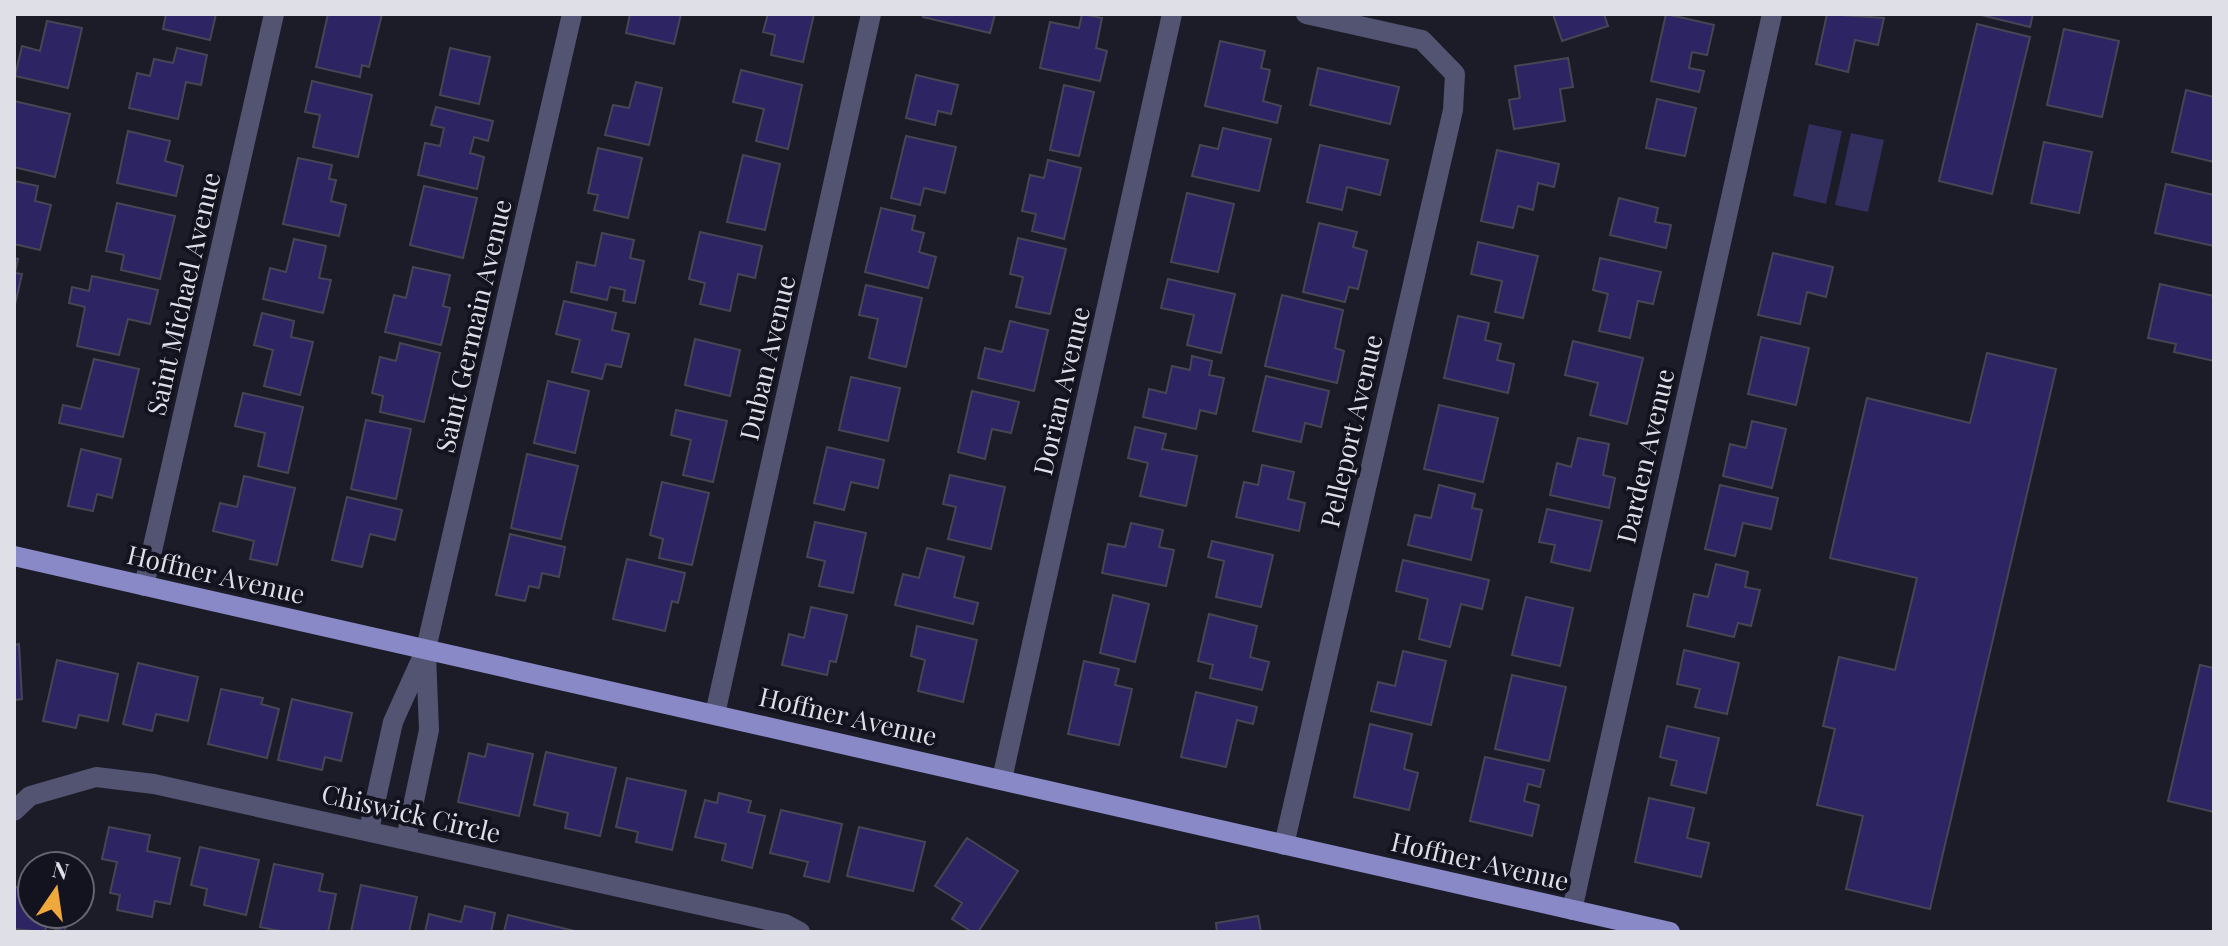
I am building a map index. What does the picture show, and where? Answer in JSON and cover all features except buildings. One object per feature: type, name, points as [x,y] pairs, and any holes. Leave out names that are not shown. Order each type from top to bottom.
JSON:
[{"type":"main road","name":"Hoffner Avenue","points":[[14,556],[1670,932]]},
{"type":"street","name":"Saint Michael Avenue","points":[[144,586],[274,14]]},
{"type":"street","name":"Saint Germain Avenue","points":[[426,649],[572,14]]},
{"type":"street","name":"Duban Avenue","points":[[715,714],[871,14]]},
{"type":"street","name":"Dorian Avenue","points":[[1002,779],[1172,14]]},
{"type":"street","name":"Pelleport Avenue","points":[[1284,845],[1453,110],[1455,74],[1422,40],[1306,14]]},
{"type":"street","name":"Darden Avenue","points":[[1572,910],[1772,14]]},
{"type":"street","points":[[369,830],[393,722],[426,649]]},
{"type":"street","points":[[406,839],[429,730],[426,649]]},
{"type":"street","name":"Chiswick Circle","points":[[14,811],[30,796],[96,777],[154,784],[785,924],[800,932]]},
{"type":"shaded area","points":[[1809,124],[1842,131],[1826,204],[1793,196]]},
{"type":"shaded area","points":[[1851,133],[1884,140],[1868,212],[1835,205]]}]
